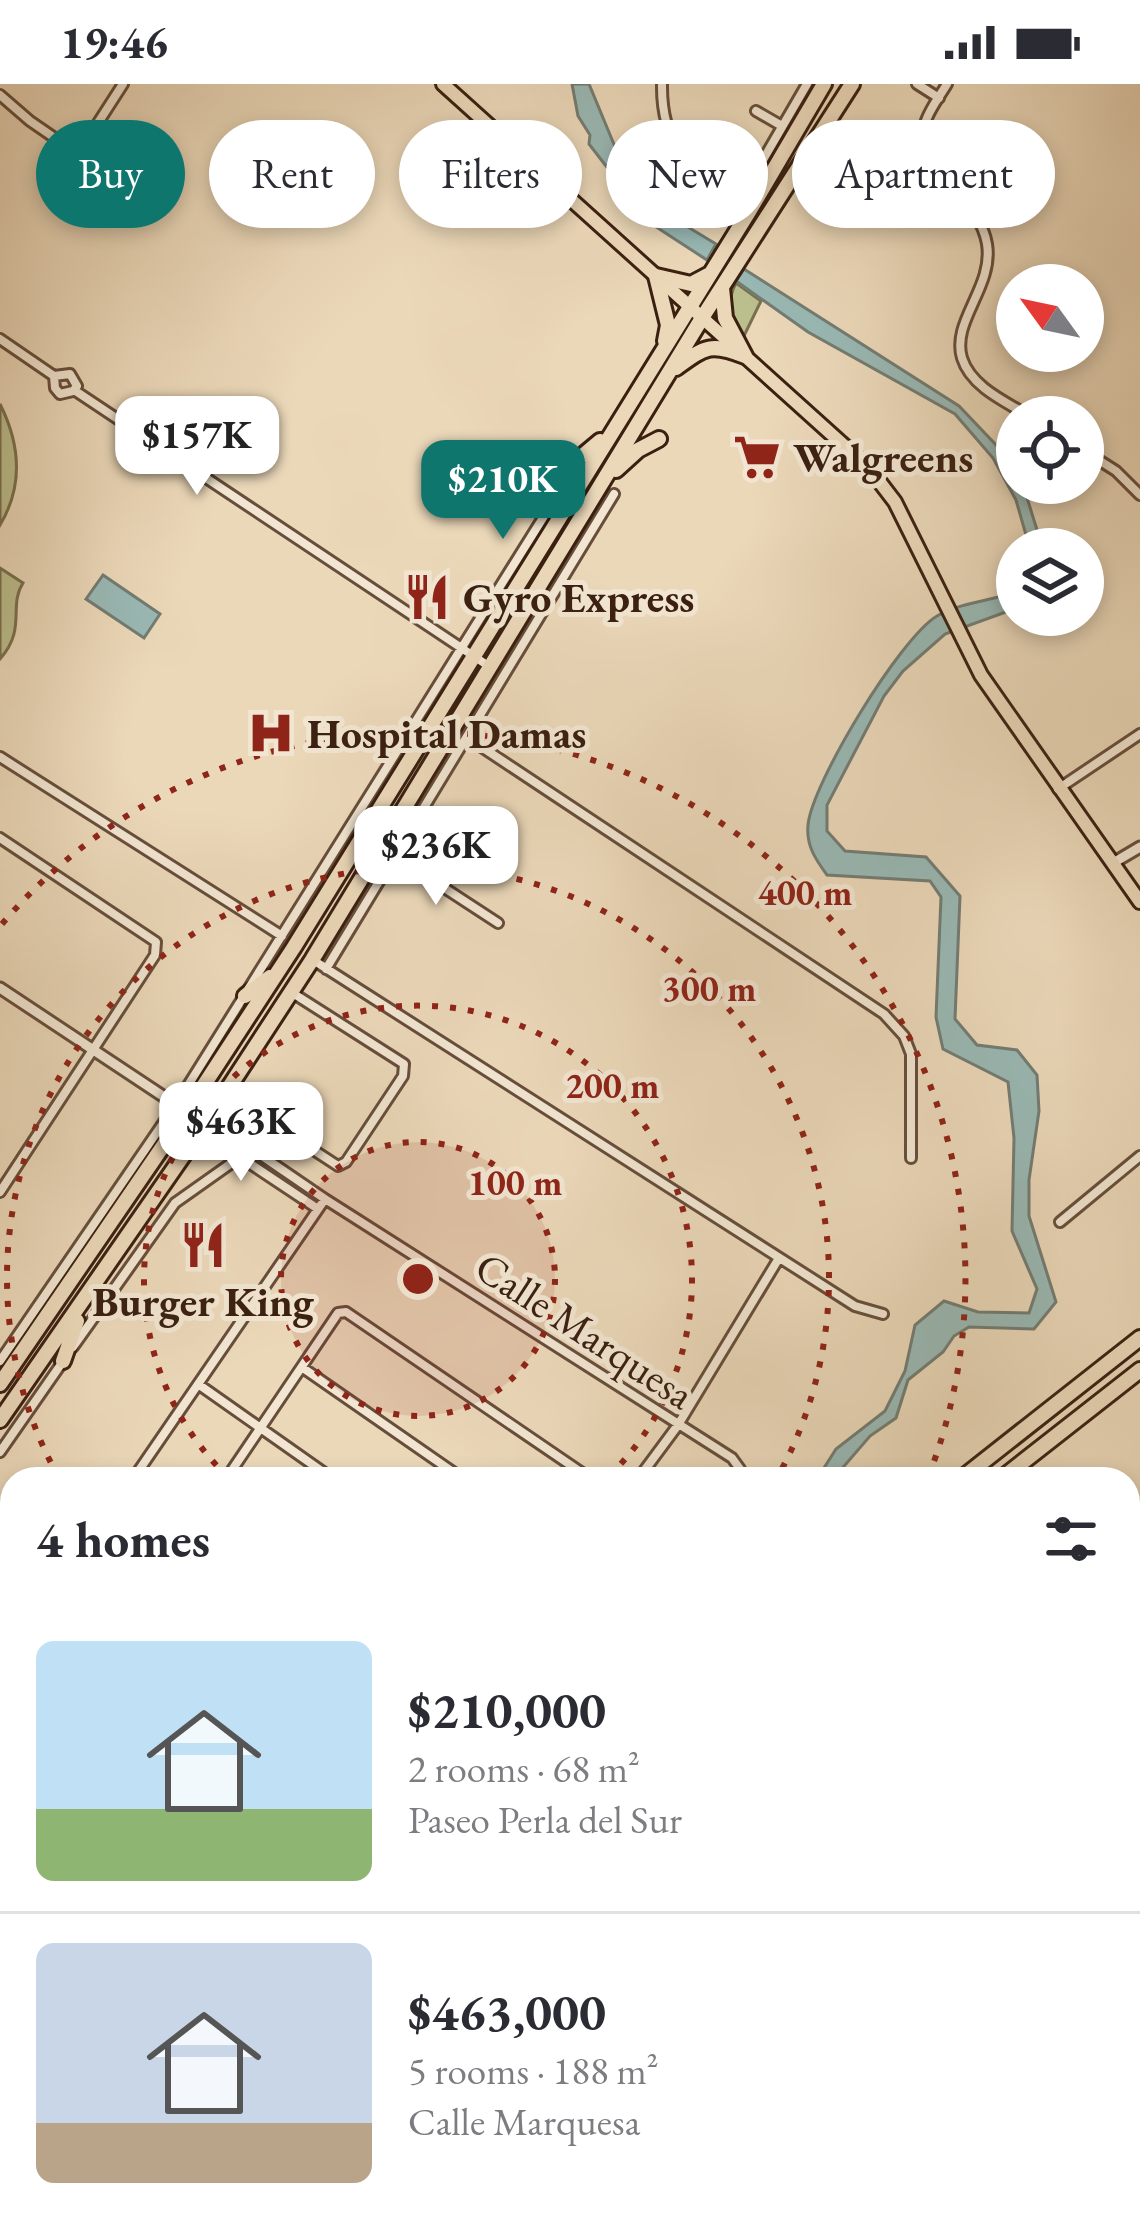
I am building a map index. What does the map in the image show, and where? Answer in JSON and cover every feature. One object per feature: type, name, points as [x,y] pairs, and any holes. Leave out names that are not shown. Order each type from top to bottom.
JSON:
[{"type":"highway","points":[[768,169],[824,84]]},
{"type":"highway","points":[[609,488],[722,286],[852,84]]},
{"type":"highway","points":[[0,1384],[182,1107],[279,970],[468,653],[712,272],[733,228]]},
{"type":"highway","points":[[664,348],[668,326],[656,276],[691,284],[712,272]]},
{"type":"highway","points":[[722,286],[725,318],[745,356]]},
{"type":"highway","points":[[672,371],[704,348],[721,347],[745,356]]},
{"type":"highway","points":[[580,457],[609,434]]},
{"type":"highway","points":[[0,1420],[206,1124],[609,488],[638,450],[659,439]]},
{"type":"highway","points":[[244,997],[279,970]]},
{"type":"highway","points":[[63,1361],[92,1290]]},
{"type":"highway","points":[[976,1467],[1140,1338]]},
{"type":"highway","points":[[1016,1467],[1140,1370]]},
{"type":"main road","points":[[443,84],[869,468],[895,502],[980,675],[1140,902]]},
{"type":"street","points":[[0,95],[78,154],[123,84]]},
{"type":"street","points":[[662,84],[667,120]]},
{"type":"street","points":[[768,151],[807,84]]},
{"type":"street","points":[[917,84],[939,98]]},
{"type":"street","points":[[947,84],[925,121],[926,142],[969,198],[987,242],[989,264],[961,334],[963,360],[983,387],[997,396]]},
{"type":"street","points":[[756,111],[782,127]]},
{"type":"street","points":[[0,339],[54,376],[70,374],[77,386],[74,391]]},
{"type":"street","points":[[54,376],[60,394],[74,391],[491,668]]},
{"type":"street","points":[[0,1361],[182,1107],[282,936],[468,653],[580,457]]},
{"type":"street","points":[[1104,463],[1140,495]]},
{"type":"street","points":[[326,969],[468,738],[609,488]]},
{"type":"street","points":[[1058,790],[1140,734]]},
{"type":"street","points":[[468,738],[884,1014],[904,1036],[910,1054],[911,1158]]},
{"type":"street","points":[[0,757],[282,936]]},
{"type":"street","points":[[0,838],[156,942],[155,955],[0,1192]]},
{"type":"street","points":[[1113,863],[1140,847]]},
{"type":"street","points":[[398,856],[498,923]]},
{"type":"street","points":[[312,960],[855,1306],[883,1314]]},
{"type":"street","points":[[0,988],[182,1107],[206,1124],[213,1139],[318,1209]]},
{"type":"street","points":[[225,1092],[338,1166],[346,1162],[404,1076],[404,1064],[291,992]]},
{"type":"street","name":"Calle Marquesa","points":[[206,1124],[221,1128],[739,1467]]},
{"type":"street","points":[[1060,1222],[1140,1156]]},
{"type":"street","points":[[0,1452],[175,1203],[240,1157]]},
{"type":"street","points":[[278,1184],[286,1172]]},
{"type":"street","points":[[141,1467],[325,1199]]},
{"type":"street","points":[[647,1467],[678,1425],[779,1258]]},
{"type":"street","points":[[234,1467],[338,1313],[352,1313],[574,1467]]},
{"type":"street","points":[[303,1368],[446,1467]]},
{"type":"street","points":[[198,1384],[316,1467]]},
{"type":"green space","points":[[736,283],[761,301],[742,340],[731,312]]},
{"type":"green space","points":[[0,404],[12,434],[16,480],[0,525]]},
{"type":"green space","points":[[0,568],[23,583],[13,638],[0,659]]},
{"type":"water","points":[[572,84],[589,84],[606,125],[606,166],[589,144],[590,135],[578,116]]},
{"type":"water","points":[[658,228],[690,228],[716,244],[707,260]]},
{"type":"water","points":[[744,269],[959,406],[996,445],[996,463],[955,414],[808,332],[736,281]]},
{"type":"water","points":[[1017,504],[1029,504],[1036,528],[1024,528]]},
{"type":"water","points":[[103,575],[160,614],[144,638],[86,599]]},
{"type":"water","points":[[996,597],[996,616],[945,634],[903,671],[884,696],[827,805],[827,831],[845,851],[926,857],[960,896],[955,1019],[977,1045],[1017,1050],[1037,1075],[1039,1111],[1029,1216],[1056,1302],[1034,1329],[969,1327],[954,1336],[943,1352],[908,1380],[896,1418],[870,1436],[843,1467],[825,1467],[836,1449],[885,1411],[905,1371],[915,1325],[944,1301],[978,1312],[1029,1313],[1037,1289],[1012,1231],[1014,1138],[1008,1082],[943,1049],[936,1017],[941,897],[930,881],[827,875],[808,833],[813,805],[860,713],[902,652],[946,612]]},
{"type":"place","name":"Walgreens","points":[[757,457]]},
{"type":"place","name":"Gyro Express","points":[[427,597]]},
{"type":"place","name":"Hospital Damas","points":[[271,733]]},
{"type":"place","name":"Burger King","points":[[203,1245]]}]
